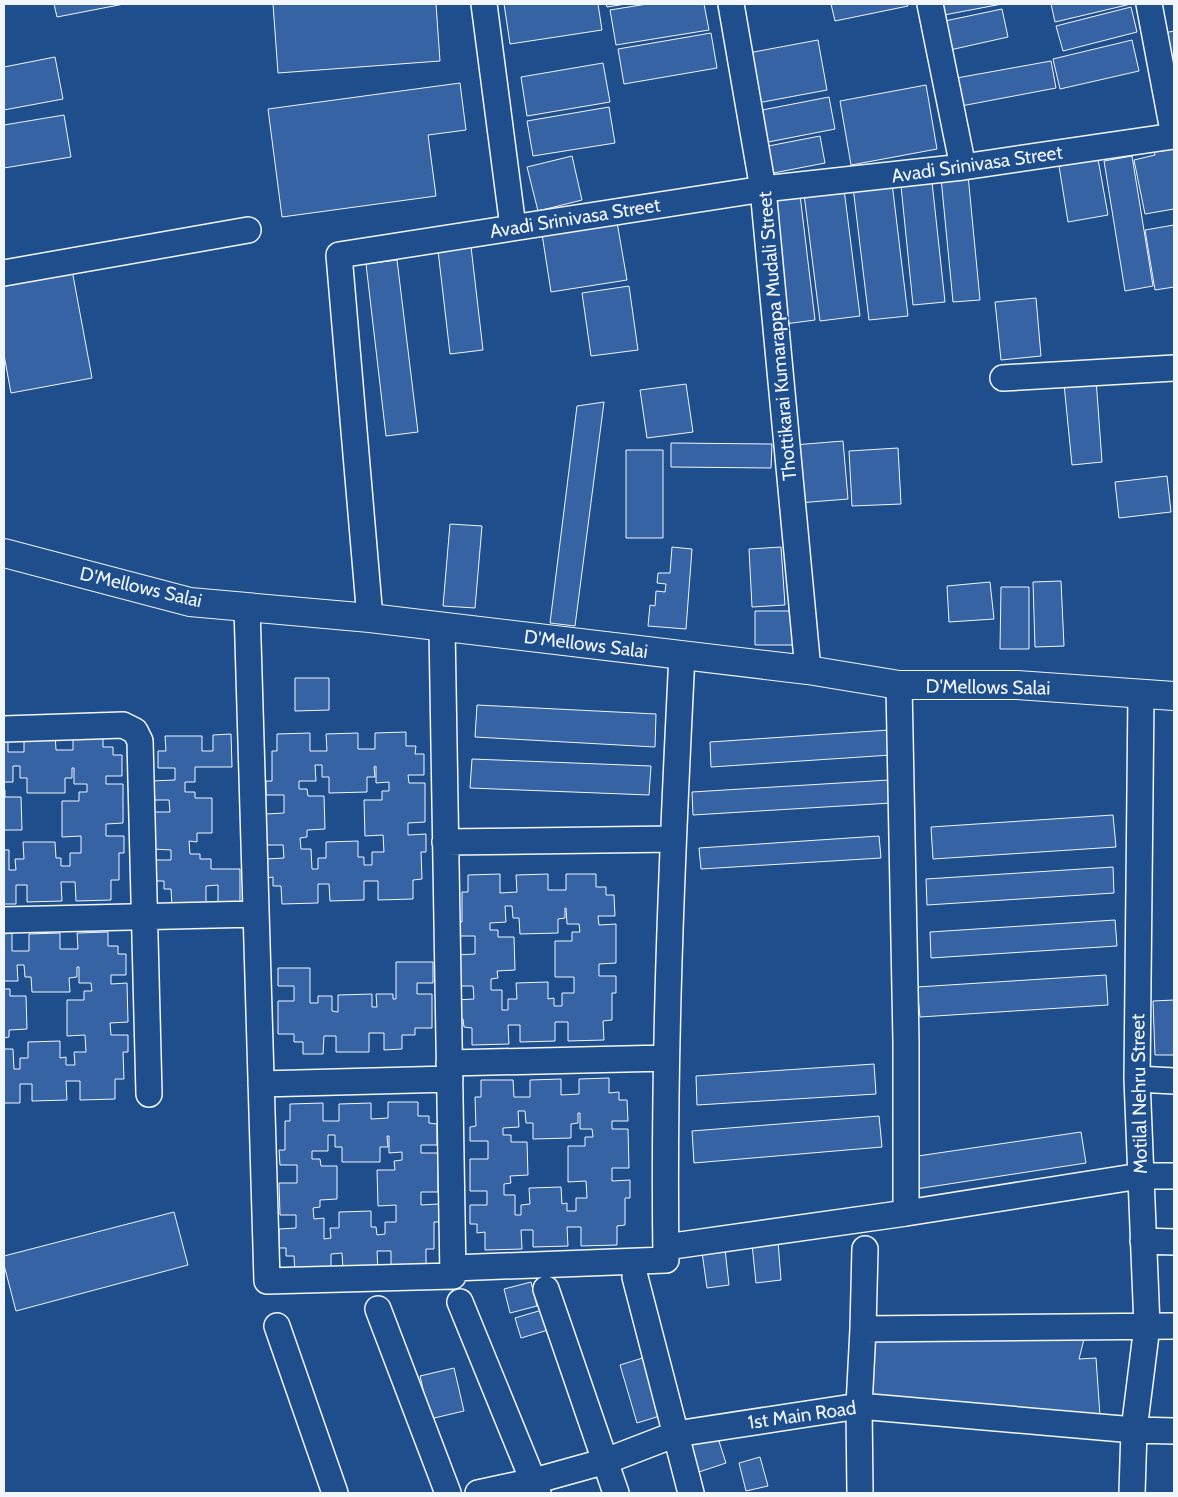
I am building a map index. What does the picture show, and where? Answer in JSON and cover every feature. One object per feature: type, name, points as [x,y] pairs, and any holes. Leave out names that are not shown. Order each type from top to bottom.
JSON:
[{"type":"main road","name":"D'Mellows Salai","points":[[4,554],[190,602],[370,618],[808,670],[899,685],[1017,685],[1174,696]]},
{"type":"street","points":[[484,4],[513,227]]},
{"type":"street","name":"Thottikarai Kumarappa Mudali Street","points":[[731,4],[763,189],[808,670]]},
{"type":"street","points":[[930,4],[963,167]]},
{"type":"street","points":[[1149,4],[1174,136]]},
{"type":"street","name":"Avadi Srinivasa Street","points":[[370,618],[339,255],[763,189],[963,167],[1174,136]]},
{"type":"street","points":[[4,273],[248,230]]},
{"type":"street","points":[[1002,378],[1174,368]]},
{"type":"street","points":[[247,607],[267,1281],[453,1276],[442,627]]},
{"type":"street","points":[[453,1268],[666,1260],[666,1058],[673,839],[682,655]]},
{"type":"street","points":[[899,685],[906,1032],[906,1213]]},
{"type":"street","name":"Motilal Nehru Street","points":[[1132,1493],[1134,1430],[1147,1326],[1137,1079],[1141,694]]},
{"type":"street","points":[[4,729],[124,725],[135,731],[140,741],[149,1094]]},
{"type":"street","points":[[445,842],[673,839]]},
{"type":"street","points":[[4,920],[256,914]]},
{"type":"street","points":[[261,1084],[666,1058]]},
{"type":"street","points":[[1137,1079],[1174,1081]]},
{"type":"street","points":[[666,1247],[906,1213],[1140,1176],[1174,1176]]},
{"type":"street","points":[[1143,1240],[1174,1242]]},
{"type":"street","points":[[860,1493],[859,1406],[865,1249]]},
{"type":"street","points":[[635,1277],[692,1493]]},
{"type":"street","points":[[546,1289],[616,1493]]},
{"type":"street","points":[[460,1302],[536,1487]]},
{"type":"street","points":[[378,1309],[448,1493]]},
{"type":"street","points":[[277,1326],[335,1493]]},
{"type":"street","points":[[863,1329],[1174,1326]]},
{"type":"street","name":"1st Main Road","points":[[478,1493],[536,1487],[676,1434],[859,1406],[1134,1430],[1174,1431]]},
{"type":"building","points":[[54,4],[124,4],[57,17]]},
{"type":"building","points":[[273,4],[436,4],[440,61],[278,73]]},
{"type":"building","points":[[504,4],[598,4],[602,30],[510,44]]},
{"type":"building","points":[[606,4],[626,4],[607,7]]},
{"type":"building","points":[[647,4],[704,4],[709,30],[616,45],[610,10]]},
{"type":"building","points":[[831,4],[907,4],[908,6],[835,21]]},
{"type":"building","points":[[942,4],[1002,4],[944,15]]},
{"type":"building","points":[[1051,4],[1131,4],[1055,22]]},
{"type":"building","points":[[1131,7],[1137,32],[1063,51],[1056,26]]},
{"type":"building","points":[[1002,9],[1008,37],[950,50],[945,21]]},
{"type":"building","points":[[1174,31],[1174,55],[1168,56],[1164,33]]},
{"type":"building","points":[[711,33],[717,68],[624,84],[618,49]]},
{"type":"building","points":[[818,40],[827,90],[752,104],[743,54]]},
{"type":"building","points":[[1132,40],[1139,71],[1060,89],[1053,59]]},
{"type":"building","points":[[55,57],[63,99],[4,110],[4,67]]},
{"type":"building","points":[[1051,61],[1056,88],[956,107],[951,79]]},
{"type":"building","points":[[603,63],[610,102],[527,116],[521,77]]},
{"type":"building","points":[[460,83],[466,130],[428,135],[436,196],[282,217],[268,109]]},
{"type":"building","points":[[926,85],[937,149],[851,165],[840,101]]},
{"type":"building","points":[[829,97],[835,129],[758,144],[752,112]]},
{"type":"building","points":[[609,107],[615,143],[533,156],[527,121]]},
{"type":"building","points":[[64,115],[71,157],[4,168],[4,125]]},
{"type":"building","points":[[820,136],[825,163],[763,175],[758,148]]},
{"type":"building","points":[[1174,149],[1174,209],[1145,214],[1134,160],[1155,155],[1154,152]]},
{"type":"building","points":[[572,156],[582,200],[538,211],[527,167]]},
{"type":"building","points":[[1132,156],[1153,286],[1125,291],[1104,161]]},
{"type":"building","points":[[1098,159],[1108,215],[1068,222],[1059,166]]},
{"type":"building","points":[[968,175],[980,300],[953,302],[941,178]]},
{"type":"building","points":[[932,182],[945,302],[913,305],[901,186]]},
{"type":"building","points":[[892,183],[908,316],[869,320],[853,187]]},
{"type":"building","points":[[844,189],[860,316],[820,321],[804,194]]},
{"type":"building","points":[[800,195],[815,320],[785,324],[769,199]]},
{"type":"building","points":[[617,222],[627,280],[551,292],[542,234]]},
{"type":"building","points":[[1174,225],[1174,287],[1155,290],[1145,230]]},
{"type":"building","points":[[470,238],[483,350],[450,354],[437,242]]},
{"type":"building","points":[[397,260],[418,432],[386,436],[366,264]]},
{"type":"building","points":[[72,270],[92,378],[11,393],[4,355],[4,283]]},
{"type":"building","points":[[629,286],[638,350],[591,356],[582,293]]},
{"type":"building","points":[[1036,298],[1041,356],[1001,360],[995,302]]},
{"type":"building","points":[[1096,379],[1102,462],[1072,465],[1064,384]]},
{"type":"building","points":[[686,384],[693,432],[647,438],[640,390]]},
{"type":"building","points":[[604,402],[575,626],[550,623],[577,406]]},
{"type":"building","points":[[843,441],[848,499],[798,503],[794,445]]},
{"type":"building","points":[[671,443],[772,444],[771,468],[671,467]]},
{"type":"building","points":[[898,448],[901,504],[852,506],[849,451]]},
{"type":"building","points":[[626,450],[663,450],[663,538],[626,538]]},
{"type":"building","points":[[1167,476],[1171,512],[1119,518],[1115,482]]},
{"type":"building","points":[[450,524],[482,526],[475,608],[443,606]]},
{"type":"building","points":[[672,547],[692,549],[686,629],[648,626],[650,605],[655,606],[656,591],[665,592],[666,584],[657,583],[658,573],[670,573]]},
{"type":"building","points":[[781,547],[785,605],[752,607],[749,549]]},
{"type":"building","points":[[1061,581],[1064,646],[1035,647],[1033,582]]},
{"type":"building","points":[[990,582],[994,619],[949,622],[947,586]]},
{"type":"building","points":[[1001,587],[1029,587],[1029,649],[1000,649]]},
{"type":"building","points":[[755,611],[796,611],[796,645],[755,645]]},
{"type":"building","points":[[295,678],[329,678],[329,710],[295,711]]},
{"type":"building","points":[[477,705],[656,714],[655,747],[475,737]]},
{"type":"building","points":[[889,730],[891,755],[711,767],[710,742]]},
{"type":"building","points":[[406,732],[406,746],[416,746],[415,754],[424,754],[424,775],[408,775],[409,783],[425,783],[425,822],[408,823],[408,835],[426,834],[426,852],[421,852],[422,879],[413,880],[413,899],[378,900],[378,881],[364,881],[364,900],[330,901],[329,884],[318,884],[318,903],[282,904],[281,886],[273,886],[273,877],[266,878],[266,859],[284,858],[283,845],[267,845],[266,814],[284,813],[284,795],[266,795],[266,781],[272,781],[272,751],[277,751],[277,734],[310,733],[310,751],[327,751],[326,734],[358,733],[358,749],[375,749],[375,733]],"holes":[[[315,765],[322,765],[322,777],[329,777],[329,793],[367,792],[367,777],[375,777],[374,767],[376,766],[376,783],[389,782],[389,791],[382,791],[382,800],[364,800],[365,836],[383,835],[384,852],[372,852],[372,865],[364,865],[364,857],[358,857],[358,841],[326,842],[326,858],[318,858],[318,869],[312,869],[311,849],[301,849],[300,838],[307,837],[307,830],[325,829],[324,796],[308,796],[307,789],[299,789],[299,781],[316,781]]]},
{"type":"building","points":[[103,733],[103,747],[113,747],[113,755],[122,755],[122,776],[106,776],[106,784],[123,784],[123,823],[106,824],[106,836],[124,836],[124,853],[119,853],[119,880],[111,880],[111,900],[76,901],[75,882],[61,882],[62,901],[27,902],[27,885],[16,885],[16,904],[4,904],[4,850],[9,850],[9,870],[16,870],[15,859],[24,859],[23,842],[55,842],[56,858],[61,858],[61,866],[70,866],[70,853],[81,853],[81,836],[62,837],[62,801],[79,801],[79,792],[87,792],[87,784],[74,784],[74,768],[72,768],[72,778],[65,778],[65,793],[27,793],[27,778],[20,778],[20,766],[13,766],[13,782],[4,782],[4,735],[8,734],[8,752],[24,752],[24,735],[55,734],[56,750],[73,750],[73,734]]},
{"type":"building","points":[[231,734],[232,767],[195,767],[195,782],[185,782],[185,792],[195,792],[195,798],[212,798],[212,833],[197,833],[197,842],[189,841],[190,854],[200,854],[200,859],[211,859],[211,869],[240,869],[240,906],[218,906],[218,885],[206,886],[206,906],[172,906],[171,889],[164,889],[164,881],[155,881],[154,860],[171,860],[171,850],[153,849],[153,812],[170,812],[169,800],[152,800],[151,781],[175,780],[175,768],[158,768],[158,751],[166,751],[165,736],[202,736],[202,751],[213,751],[213,735]]},
{"type":"building","points":[[472,759],[651,766],[649,795],[470,788]]},
{"type":"building","points":[[889,780],[891,803],[693,815],[692,792]]},
{"type":"building","points":[[4,790],[5,797],[21,797],[22,830],[4,830]]},
{"type":"building","points":[[1113,815],[1116,847],[933,859],[931,827]]},
{"type":"building","points":[[879,836],[881,858],[701,869],[699,848]]},
{"type":"building","points":[[1113,867],[1114,893],[927,905],[926,879]]},
{"type":"building","points":[[500,874],[500,893],[517,892],[516,875],[548,874],[548,890],[566,890],[566,874],[596,874],[596,887],[606,887],[606,895],[614,895],[615,916],[598,916],[599,925],[616,924],[616,963],[599,964],[599,976],[616,976],[616,993],[612,993],[612,1020],[603,1021],[604,1040],[568,1041],[568,1022],[555,1022],[555,1041],[520,1042],[520,1025],[508,1025],[509,1044],[472,1045],[472,1028],[464,1027],[463,1019],[457,1019],[456,1000],[474,999],[473,986],[457,986],[456,955],[475,954],[475,936],[457,936],[457,922],[462,922],[462,892],[468,892],[468,875]],"holes":[[[505,906],[512,906],[513,918],[519,918],[520,934],[558,933],[558,919],[565,918],[565,908],[567,924],[579,924],[580,932],[572,932],[572,941],[555,941],[555,977],[574,977],[574,993],[562,993],[562,1006],[554,1006],[554,998],[548,999],[548,982],[516,983],[517,999],[508,999],[508,1010],[502,1010],[502,990],[491,990],[491,979],[498,978],[497,971],[515,970],[514,937],[498,937],[498,930],[490,930],[490,923],[506,922]]]},
{"type":"building","points":[[1115,920],[1117,946],[931,958],[930,932]]},
{"type":"building","points":[[108,932],[108,946],[118,946],[118,954],[126,954],[126,975],[111,975],[111,984],[127,983],[128,1022],[110,1023],[111,1035],[128,1035],[128,1052],[123,1052],[124,1079],[115,1079],[115,1099],[80,1100],[80,1081],[66,1081],[67,1100],[32,1101],[32,1084],[20,1084],[20,1103],[4,1103],[4,1049],[13,1049],[14,1069],[20,1069],[20,1058],[28,1058],[28,1042],[60,1041],[60,1058],[66,1057],[66,1065],[75,1065],[74,1052],[86,1052],[85,1035],[67,1036],[67,1000],[84,1000],[84,991],[92,991],[91,983],[79,983],[79,967],[77,967],[77,977],[69,978],[70,992],[32,992],[31,977],[25,977],[24,965],[17,965],[18,981],[4,981],[4,934],[12,933],[12,951],[29,951],[29,934],[60,933],[60,949],[78,949],[77,933]]},
{"type":"building","points":[[396,962],[433,962],[433,983],[417,983],[417,994],[432,994],[432,1028],[415,1028],[415,1035],[402,1035],[402,1049],[384,1050],[384,1033],[369,1033],[369,1052],[336,1052],[336,1036],[324,1036],[323,1054],[303,1054],[303,1042],[294,1042],[294,1034],[278,1034],[278,1001],[294,1001],[294,986],[278,986],[278,968],[310,968],[310,1003],[318,1003],[318,996],[332,996],[332,1011],[338,1012],[338,995],[372,994],[372,1007],[377,1007],[376,994],[393,994],[393,999],[396,999]]},
{"type":"building","points":[[1106,975],[1108,1005],[920,1017],[917,987]]},
{"type":"building","points":[[4,989],[10,989],[10,996],[26,996],[27,1029],[9,1030],[9,1037],[4,1038]]},
{"type":"building","points":[[1174,1000],[1174,1055],[1155,1055],[1153,1001]]},
{"type":"building","points":[[874,1064],[876,1094],[697,1105],[696,1076]]},
{"type":"building","points":[[609,1078],[609,1093],[619,1092],[619,1100],[627,1100],[628,1121],[612,1121],[612,1129],[628,1129],[629,1168],[612,1168],[612,1181],[630,1180],[630,1198],[625,1198],[625,1225],[617,1226],[617,1245],[581,1246],[581,1227],[567,1227],[568,1246],[533,1247],[533,1230],[521,1230],[522,1249],[485,1250],[485,1232],[477,1233],[477,1224],[470,1224],[470,1205],[487,1205],[487,1191],[470,1191],[470,1159],[488,1159],[488,1141],[470,1141],[470,1127],[476,1126],[475,1097],[481,1097],[481,1080],[513,1080],[514,1097],[530,1097],[530,1080],[561,1079],[561,1095],[579,1094],[579,1079]],"holes":[[[518,1111],[525,1111],[526,1123],[533,1123],[533,1139],[571,1138],[571,1124],[578,1123],[578,1113],[580,1113],[580,1129],[592,1129],[593,1137],[585,1137],[585,1146],[568,1146],[568,1182],[586,1181],[587,1198],[576,1198],[576,1211],[567,1211],[567,1203],[562,1204],[561,1187],[529,1188],[530,1204],[521,1205],[521,1215],[515,1215],[515,1195],[504,1195],[504,1184],[511,1183],[510,1176],[528,1175],[527,1142],[511,1142],[511,1135],[503,1135],[503,1128],[519,1127]]]},
{"type":"building","points":[[388,1102],[418,1102],[418,1116],[429,1116],[429,1123],[437,1124],[437,1145],[421,1145],[421,1153],[438,1153],[438,1192],[421,1192],[421,1205],[439,1204],[439,1222],[434,1222],[434,1249],[426,1249],[426,1269],[391,1269],[391,1251],[377,1251],[378,1270],[343,1270],[342,1253],[331,1254],[331,1273],[295,1274],[294,1256],[286,1256],[286,1248],[279,1248],[279,1229],[296,1228],[296,1215],[280,1215],[279,1183],[297,1183],[297,1165],[280,1165],[279,1150],[285,1150],[285,1121],[290,1121],[290,1104],[323,1103],[323,1121],[339,1121],[339,1104],[371,1103],[371,1119],[388,1118]],"holes":[[[328,1135],[335,1135],[335,1147],[342,1147],[342,1162],[380,1162],[380,1147],[388,1147],[387,1136],[389,1136],[389,1153],[402,1152],[402,1160],[394,1161],[395,1170],[377,1170],[378,1206],[396,1205],[396,1222],[385,1222],[385,1234],[377,1235],[376,1227],[371,1227],[371,1211],[339,1212],[339,1228],[330,1228],[331,1238],[324,1239],[324,1218],[314,1219],[313,1208],[320,1207],[320,1200],[337,1199],[337,1166],[321,1166],[320,1159],[312,1159],[312,1151],[328,1151]]]},
{"type":"building","points":[[879,1116],[882,1147],[694,1163],[692,1131]]},
{"type":"building","points":[[1081,1132],[1086,1163],[916,1189],[911,1157]]},
{"type":"building","points":[[174,1212],[188,1265],[16,1311],[4,1265],[4,1256]]},
{"type":"building","points":[[778,1241],[781,1280],[756,1283],[752,1244]]},
{"type":"building","points":[[725,1249],[729,1285],[707,1288],[702,1252]]},
{"type":"building","points":[[531,1282],[537,1306],[510,1313],[504,1289]]},
{"type":"building","points":[[542,1310],[548,1330],[521,1338],[515,1318]]},
{"type":"building","points":[[868,1335],[1085,1335],[1079,1359],[1096,1358],[1100,1416],[867,1401]]},
{"type":"building","points":[[649,1356],[666,1414],[637,1423],[620,1365]]},
{"type":"building","points":[[454,1368],[464,1411],[430,1419],[420,1376]]},
{"type":"building","points":[[717,1435],[726,1463],[696,1473],[687,1445]]},
{"type":"building","points":[[760,1457],[768,1486],[746,1491],[739,1463]]}]
